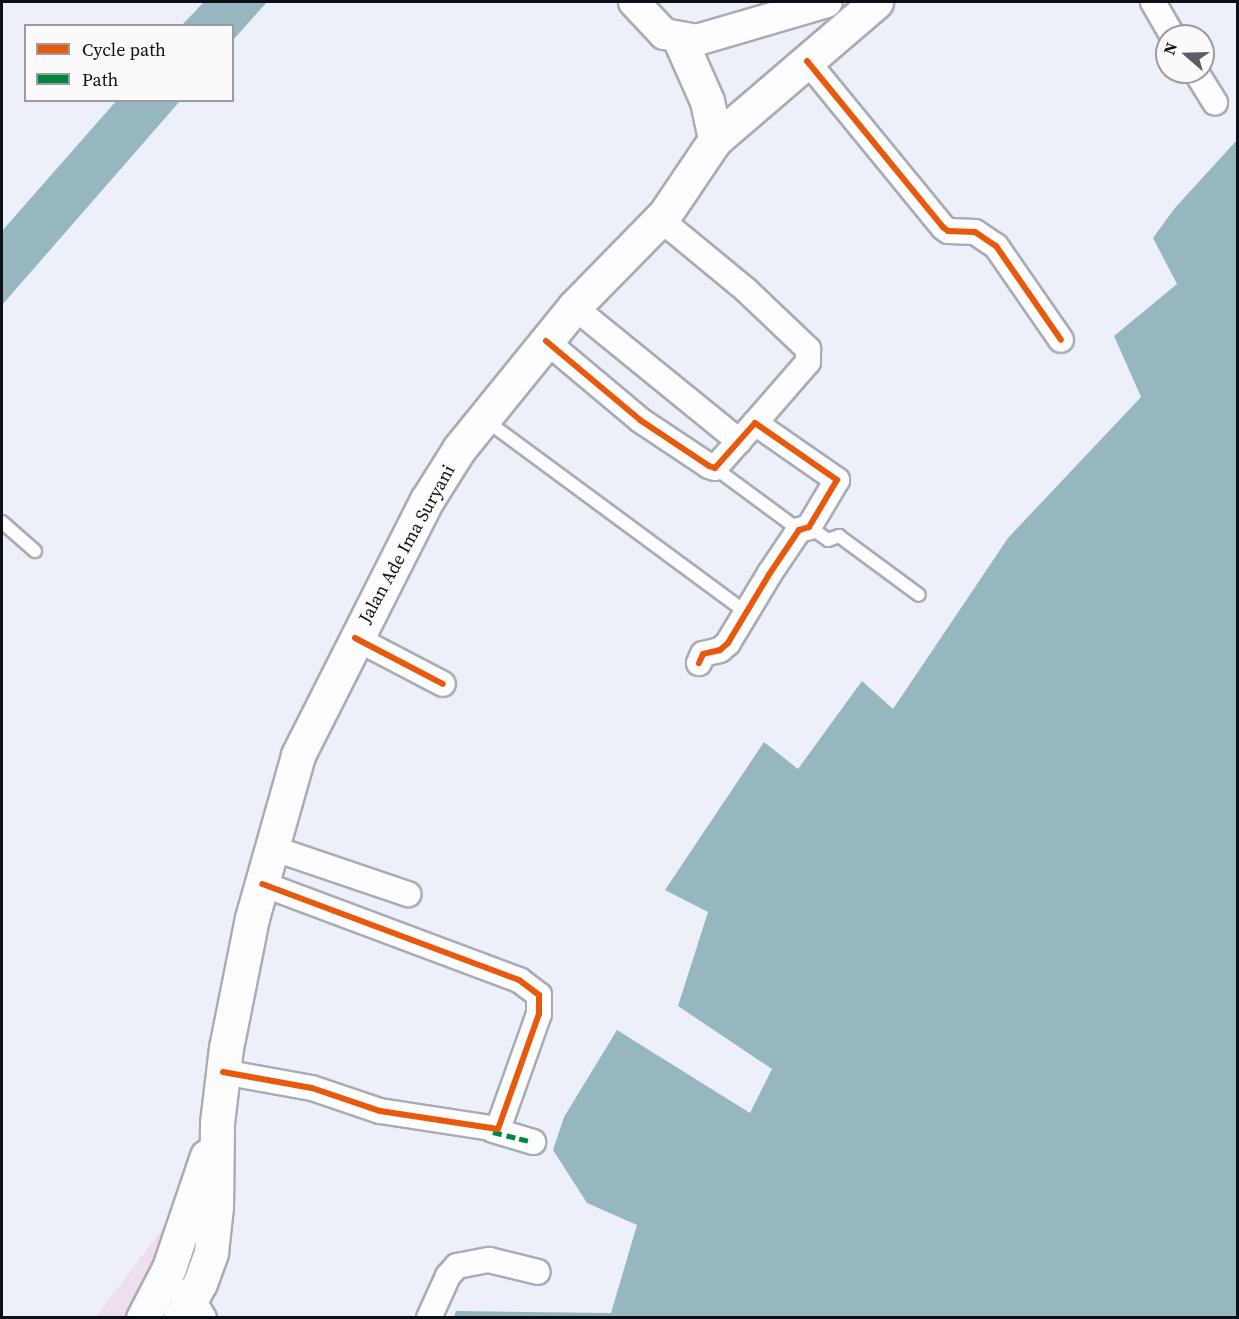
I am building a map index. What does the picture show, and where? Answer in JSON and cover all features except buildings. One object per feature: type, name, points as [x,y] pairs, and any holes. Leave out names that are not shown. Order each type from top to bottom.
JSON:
[{"type":"main road","name":"Jalan Ade Ima Suryani","points":[[217,1123],[223,1072],[262,884],[298,755],[427,500],[483,418],[574,308],[660,219],[715,140],[876,2]]},
{"type":"main road","points":[[680,40],[707,101],[715,140]]},
{"type":"main road","points":[[143,1317],[164,1279],[217,1123]]},
{"type":"main road","points":[[192,1311],[211,1252],[216,1207],[217,1123]]},
{"type":"street","points":[[634,2],[650,23],[680,40],[697,40],[826,2]]},
{"type":"street","points":[[1153,2],[1166,24]]},
{"type":"street","points":[[807,61],[943,227],[948,231],[975,232],[996,246],[1061,340]]},
{"type":"street","points":[[1204,84],[1215,102]]},
{"type":"street","points":[[546,341],[640,420],[715,468],[808,362],[808,349],[746,290],[660,219]]},
{"type":"street","points":[[574,308],[739,441]]},
{"type":"street","points":[[699,663],[703,654],[720,650],[728,643],[837,480],[754,423]]},
{"type":"street","points":[[356,638],[443,684]]},
{"type":"street","points":[[272,848],[408,894]]},
{"type":"street","points":[[262,884],[437,947],[531,987],[539,995],[539,1014],[500,1126],[493,1130]]},
{"type":"street","points":[[223,1072],[312,1088],[363,1107],[493,1130],[533,1142]]},
{"type":"street","points":[[429,1317],[448,1276],[457,1266],[489,1260],[538,1272]]},
{"type":"street","points":[[164,1279],[192,1311]]},
{"type":"lane","points":[[483,418],[747,613]]},
{"type":"lane","points":[[715,468],[804,528],[828,540],[839,536],[919,595]]},
{"type":"lane","points":[[2,522],[35,551]]},
{"type":"shaded area","points":[[186,1198],[132,1317],[95,1318]]},
{"type":"water","points":[[204,2],[267,2],[234,39],[234,24],[183,24]]},
{"type":"water","points":[[115,102],[179,102],[2,305],[2,231]]},
{"type":"water","points":[[1237,140],[1237,1317],[454,1317],[456,1311],[611,1313],[637,1225],[587,1203],[553,1150],[564,1117],[617,1030],[750,1113],[772,1069],[678,1006],[708,912],[665,890],[764,742],[798,769],[862,681],[893,709],[1008,538],[1141,397],[1114,336],[1177,284],[1153,238],[1174,209]]},
{"type":"marked path","points":[[493,1132],[533,1142]]},
{"type":"cycle path","points":[[807,61],[943,227],[948,231],[975,232],[996,246],[1061,340]]},
{"type":"cycle path","points":[[546,341],[640,420],[709,466],[715,468],[755,423],[837,480],[809,527],[799,530],[770,573],[728,643],[720,650],[703,654],[699,663]]},
{"type":"cycle path","points":[[355,638],[443,684]]},
{"type":"cycle path","points":[[223,1072],[312,1088],[380,1111],[498,1129],[539,1014],[539,995],[519,980],[262,884]]}]
